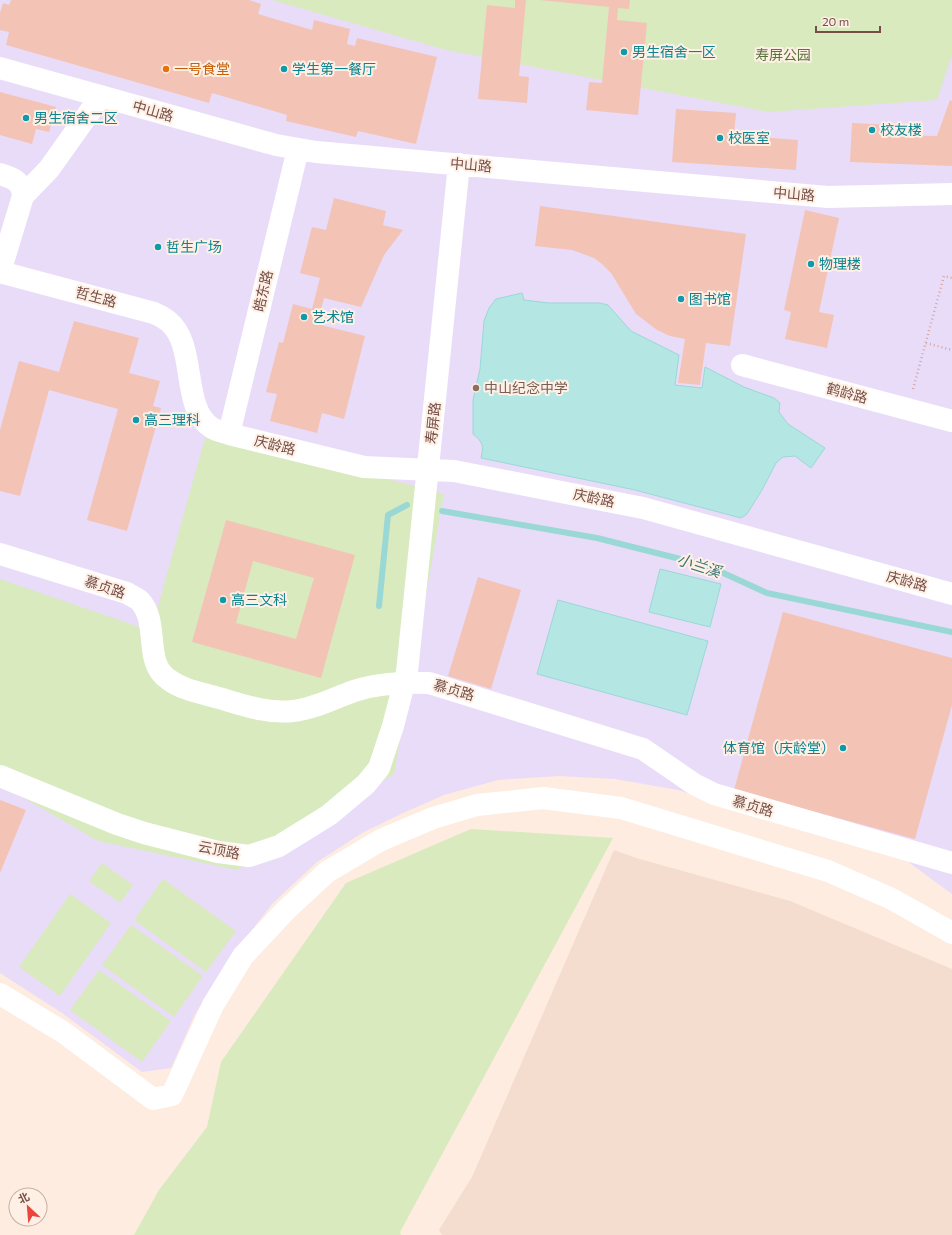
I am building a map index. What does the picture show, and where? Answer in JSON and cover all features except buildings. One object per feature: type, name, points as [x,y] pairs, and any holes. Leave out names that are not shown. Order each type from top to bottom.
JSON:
[{"type":"street","name":"中山路","points":[[0,68],[276,145],[298,149],[828,197],[952,194]]},
{"type":"street","points":[[23,196],[49,169],[101,96]]},
{"type":"street","name":"皓东路","points":[[229,434],[298,149]]},
{"type":"street","name":"寿屏路","points":[[405,682],[459,164]]},
{"type":"street","points":[[0,174],[18,182],[22,188],[23,196]]},
{"type":"street","name":"哲生路","points":[[23,196],[0,273],[154,313],[168,321],[176,331],[182,344],[194,400],[201,417],[211,428],[229,434]]},
{"type":"street","name":"鹤龄路","points":[[742,365],[952,421]]},
{"type":"street","name":"庆龄路","points":[[229,434],[364,467],[428,469],[491,477],[642,508],[952,594]]},
{"type":"street","name":"慕贞路","points":[[0,554],[127,593],[140,601],[147,613],[151,625],[153,655],[158,669],[166,678],[179,686],[257,709],[277,712],[308,708],[355,690],[377,685],[405,682],[429,683],[644,748],[694,784],[714,794],[952,863]]},
{"type":"street","name":"云顶路","points":[[0,776],[138,831],[218,852],[249,856],[279,846],[329,815],[366,784],[379,768],[405,682]]},
{"type":"street","points":[[0,994],[63,1032],[153,1099],[172,1095],[214,1005],[243,956],[286,910],[327,872],[381,840],[433,818],[477,805],[543,798],[621,808],[828,871],[892,899],[952,933]]},
{"type":"path","points":[[908,409],[944,276],[952,278]]},
{"type":"path","points":[[926,343],[952,350]]},
{"type":"shaded area","name":"中山纪念中学","points":[[0,0],[952,0],[952,894],[907,861],[678,790],[615,779],[559,776],[498,780],[444,795],[403,813],[362,833],[317,862],[273,903],[234,953],[195,1014],[171,1068],[142,1072],[62,1013],[0,973]]},
{"type":"shaded area","points":[[614,850],[636,858],[790,901],[952,969],[952,1235],[442,1235],[439,1230],[472,1177]]},
{"type":"green space","name":"寿屏公园","points":[[272,0],[952,0],[952,55],[937,100],[768,112],[446,50]]},
{"type":"green space","points":[[207,431],[444,494],[394,774],[237,870],[98,841],[0,784],[0,579],[151,631]]},
{"type":"green space","points":[[471,829],[613,838],[400,1232],[401,1235],[134,1235],[159,1190],[207,1127],[221,1062],[346,883]]},
{"type":"green space","points":[[102,863],[133,885],[120,903],[89,881]]},
{"type":"green space","points":[[163,879],[236,931],[206,972],[134,920]]},
{"type":"green space","points":[[70,894],[111,923],[60,996],[19,967]]},
{"type":"green space","points":[[131,925],[203,976],[174,1017],[102,965]]},
{"type":"green space","points":[[99,970],[171,1021],[142,1062],[70,1010]]},
{"type":"water","points":[[522,293],[524,300],[549,303],[600,303],[608,305],[631,331],[679,355],[675,385],[702,388],[705,367],[744,387],[774,398],[780,403],[779,412],[788,424],[825,448],[811,468],[795,456],[783,457],[776,463],[747,514],[741,518],[635,490],[481,458],[482,444],[473,434],[473,400],[480,369],[484,321],[489,308],[496,299]]},
{"type":"water","points":[[660,569],[721,584],[710,627],[649,612]]},
{"type":"water","points":[[558,600],[708,641],[687,715],[537,674]]},
{"type":"waterway","points":[[379,606],[388,515],[407,505]]},
{"type":"waterway","name":"小兰溪","points":[[442,511],[597,538],[708,566],[767,593],[952,632]]},
{"type":"place","name":"男生宿舍一区","points":[[624,52]]},
{"type":"place","name":"一号食堂","points":[[166,69]]},
{"type":"place","name":"学生第一餐厅","points":[[284,69]]},
{"type":"place","name":"男生宿舍二区","points":[[26,118]]},
{"type":"place","name":"校友楼","points":[[872,130]]},
{"type":"place","name":"校医室","points":[[720,138]]},
{"type":"place","name":"哲生广场","points":[[158,247]]},
{"type":"place","name":"物理楼","points":[[811,264]]},
{"type":"place","name":"图书馆","points":[[681,299]]},
{"type":"place","name":"艺术馆","points":[[304,317]]},
{"type":"place","name":"中山纪念中学","points":[[476,388]]},
{"type":"place","name":"高三理科","points":[[136,420]]},
{"type":"place","name":"高三文科","points":[[223,600]]},
{"type":"place","name":"体育馆（庆龄堂）","points":[[843,748]]}]
